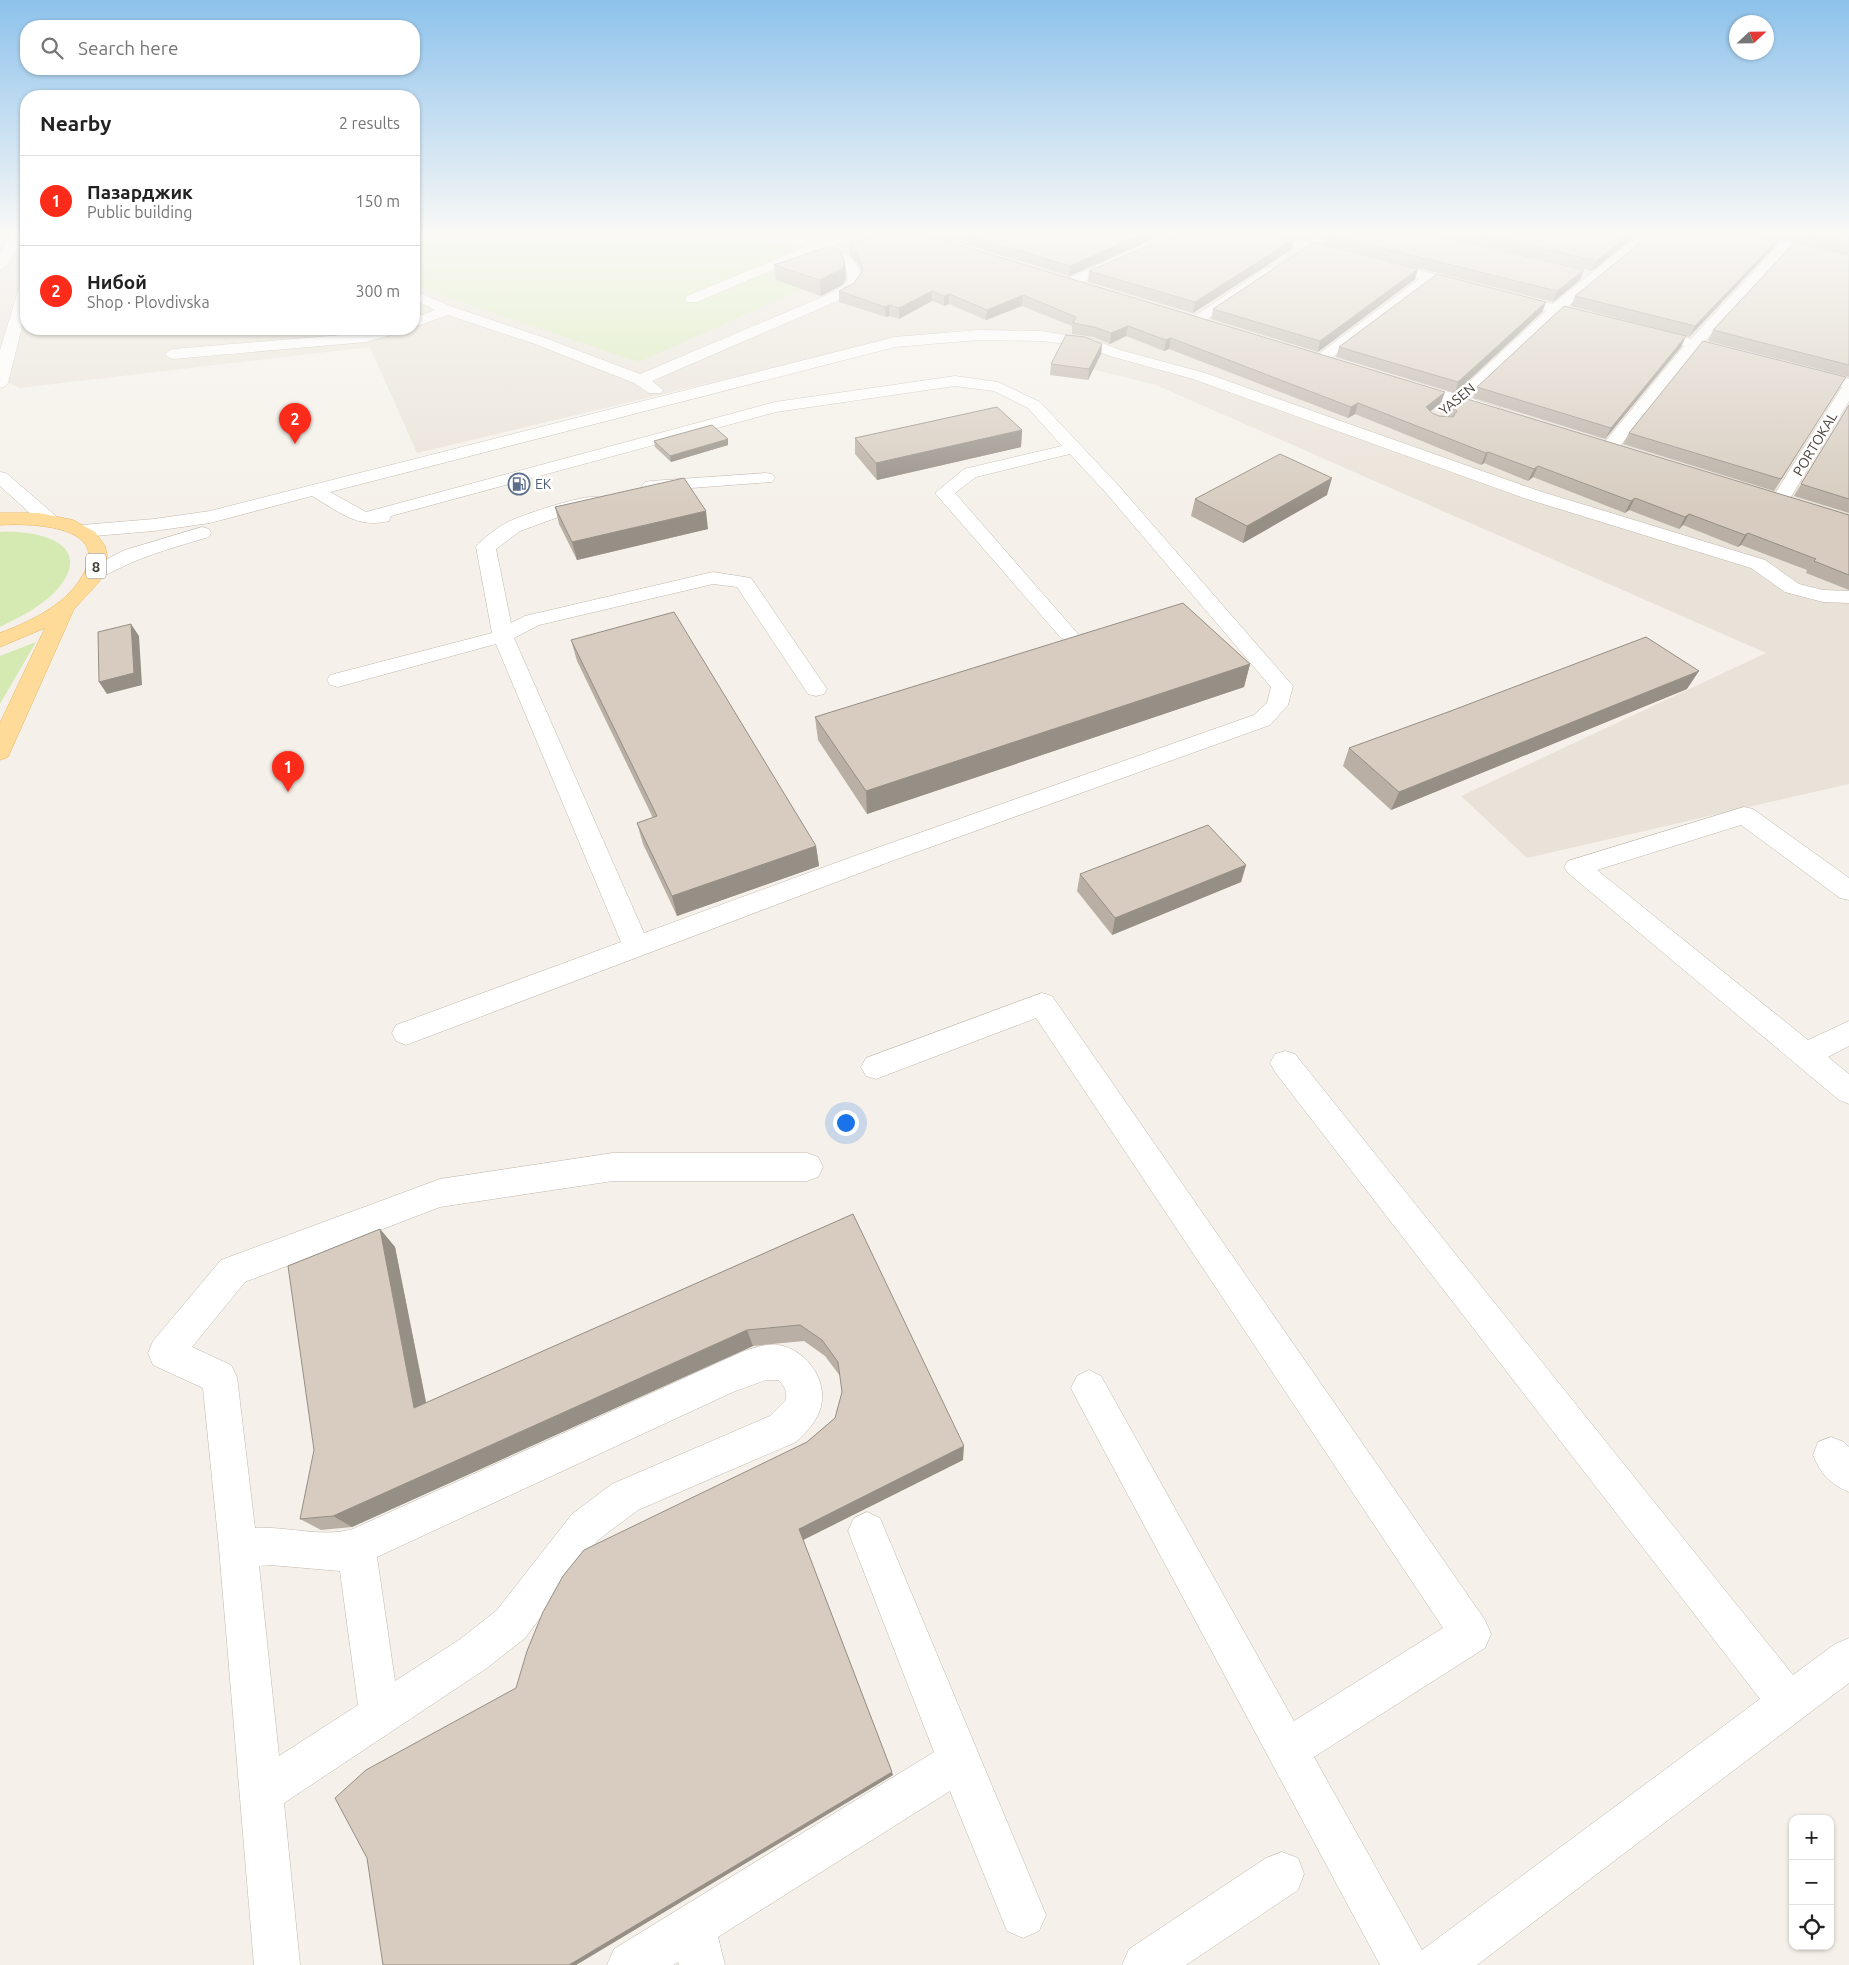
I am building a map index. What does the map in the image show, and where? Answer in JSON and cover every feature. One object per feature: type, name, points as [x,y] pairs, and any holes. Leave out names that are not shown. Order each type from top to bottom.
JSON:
[{"type":"main road","name":"8","points":[[0,519],[49,520],[73,526],[89,536],[97,549],[98,557],[94,573],[82,589],[66,605],[31,627],[0,641]]},
{"type":"main road","name":"8","points":[[0,752],[13,718],[66,605]]},
{"type":"street","points":[[0,383],[4,345],[11,326]]},
{"type":"street","points":[[496,326],[540,340],[640,380],[684,412]]},
{"type":"street","points":[[640,380],[764,326]]},
{"type":"street","points":[[1321,359],[1365,326]]},
{"type":"street","name":"YASEN","points":[[1437,420],[1538,326]]},
{"type":"street","points":[[1610,447],[1694,344],[1712,326]]},
{"type":"street","points":[[1630,328],[1752,359]]},
{"type":"street","points":[[82,531],[192,520],[895,342],[978,334],[1041,336],[1087,342],[1115,354],[1198,376],[1533,495],[1758,564],[1792,588],[1823,596],[1849,597]]},
{"type":"street","points":[[173,354],[374,335]]},
{"type":"street","points":[[907,357],[934,352],[980,349],[1074,354],[1115,354]]},
{"type":"street","points":[[1303,353],[1339,364]]},
{"type":"street","points":[[1791,369],[1849,384]]},
{"type":"street","points":[[314,490],[364,518],[442,514],[856,395],[955,381],[998,387],[1034,405],[1112,489],[1282,686],[1277,704],[1262,720],[880,856],[406,1033]]},
{"type":"street","points":[[1394,381],[1516,418]]},
{"type":"street","name":"PORTOKAL","points":[[1780,500],[1849,388]]},
{"type":"street","points":[[94,573],[132,554],[214,530],[742,398]]},
{"type":"street","points":[[1591,441],[1629,453]]},
{"type":"street","points":[[1068,634],[958,506],[944,493],[970,473],[1074,448]]},
{"type":"street","points":[[0,477],[49,520]]},
{"type":"street","points":[[635,490],[653,486],[766,478]]},
{"type":"street","points":[[1762,494],[1798,505]]},
{"type":"street","points":[[608,497],[572,506],[512,527],[486,547],[503,636],[637,947]]},
{"type":"street","points":[[338,680],[503,636],[532,620],[713,578],[744,582],[816,689]]},
{"type":"street","points":[[1849,891],[1744,815],[1577,867],[1849,1091]]},
{"type":"street","points":[[876,1067],[1042,1004],[1472,1634],[1287,1750]]},
{"type":"street","points":[[1805,1055],[1849,1033]]},
{"type":"street","points":[[1285,1063],[1789,1703]]},
{"type":"street","points":[[277,1965],[238,1548],[219,1377],[165,1353],[233,1271],[440,1193],[612,1167],[807,1167]]},
{"type":"street","points":[[238,1548],[270,1546],[338,1552],[356,1547],[725,1377],[769,1362],[782,1363],[793,1370],[802,1381],[805,1395],[803,1406],[794,1420],[783,1429],[625,1497],[607,1509],[579,1534],[511,1624],[473,1654],[261,1793]]},
{"type":"street","points":[[1089,1388],[1405,1965]]},
{"type":"street","points":[[867,1531],[958,1761],[1022,1915]]},
{"type":"street","points":[[356,1547],[380,1716]]},
{"type":"street","points":[[1439,1965],[1849,1658]]},
{"type":"street","points":[[630,1965],[697,1946],[958,1761]]},
{"type":"street","points":[[1145,1965],[1282,1874]]},
{"type":"shaded area","points":[[0,326],[20,326],[20,335],[420,335],[420,326],[1849,326],[1849,784],[1527,858],[1461,796],[1766,653],[1156,385],[1067,363],[1086,338],[960,330],[881,342],[417,453],[370,347],[20,388],[0,379]]},
{"type":"green space","points":[[532,326],[720,326],[639,362]]},
{"type":"green space","points":[[0,532],[26,533],[53,540],[63,547],[69,556],[70,567],[57,590],[43,603],[0,627]]},
{"type":"green space","points":[[36,642],[0,704],[0,656]]},
{"type":"building","points":[[1087,326],[1226,326],[1445,392],[1426,407],[1432,413],[1439,416],[1453,417],[1457,411],[1452,406],[1464,398],[1849,515],[1849,575],[1814,561],[1816,559],[1748,533],[1745,535],[1689,514],[1685,517],[1635,498],[1631,501],[1538,466],[1534,469],[1488,452],[1486,453],[1358,403],[1351,407],[1171,338],[1166,340],[1128,326],[1111,333]]},
{"type":"building","points":[[1269,326],[1341,326],[1320,341]]},
{"type":"building","points":[[1368,326],[1520,326],[1458,382],[1339,347]]},
{"type":"building","points":[[1543,326],[1644,326],[1686,336],[1611,428],[1477,387]]},
{"type":"building","points":[[1717,326],[1849,326],[1849,365],[1713,330]]},
{"type":"building","points":[[1066,335],[1085,337],[1102,344],[1089,369],[1051,364]]},
{"type":"building","points":[[1703,341],[1846,377],[1781,479],[1629,433]]},
{"type":"building","points":[[1849,405],[1849,499],[1801,484]]},
{"type":"building","points":[[997,407],[1022,430],[876,463],[855,438]]},
{"type":"building","points":[[712,425],[728,439],[670,456],[654,441]]},
{"type":"building","points":[[1280,454],[1332,478],[1247,526],[1195,499]]},
{"type":"building","points":[[684,478],[706,511],[572,542],[555,507]]},
{"type":"building","points":[[1183,603],[1250,664],[866,791],[815,717]]},
{"type":"building","points":[[674,612],[816,846],[672,896],[637,823],[657,816],[571,640]]},
{"type":"building","points":[[131,624],[134,673],[99,682],[98,632]]},
{"type":"building","points":[[1646,637],[1699,671],[1399,792],[1349,748],[1448,712]]},
{"type":"building","points":[[1208,825],[1246,865],[1115,918],[1080,874]]},
{"type":"building","points":[[853,1214],[964,1446],[799,1529],[892,1772],[569,1965],[383,1965],[367,1858],[335,1798],[366,1770],[516,1688],[527,1651],[543,1612],[563,1576],[584,1550],[807,1442],[835,1418],[842,1392],[838,1362],[822,1340],[800,1325],[747,1330],[333,1516],[300,1519],[314,1450],[288,1266],[380,1229],[414,1408]]},
{"type":"place","name":"Нибой","points":[[295,444]]},
{"type":"place","name":"ЕК","points":[[519,484]]},
{"type":"place","name":"Пазарджик","points":[[288,792]]}]
